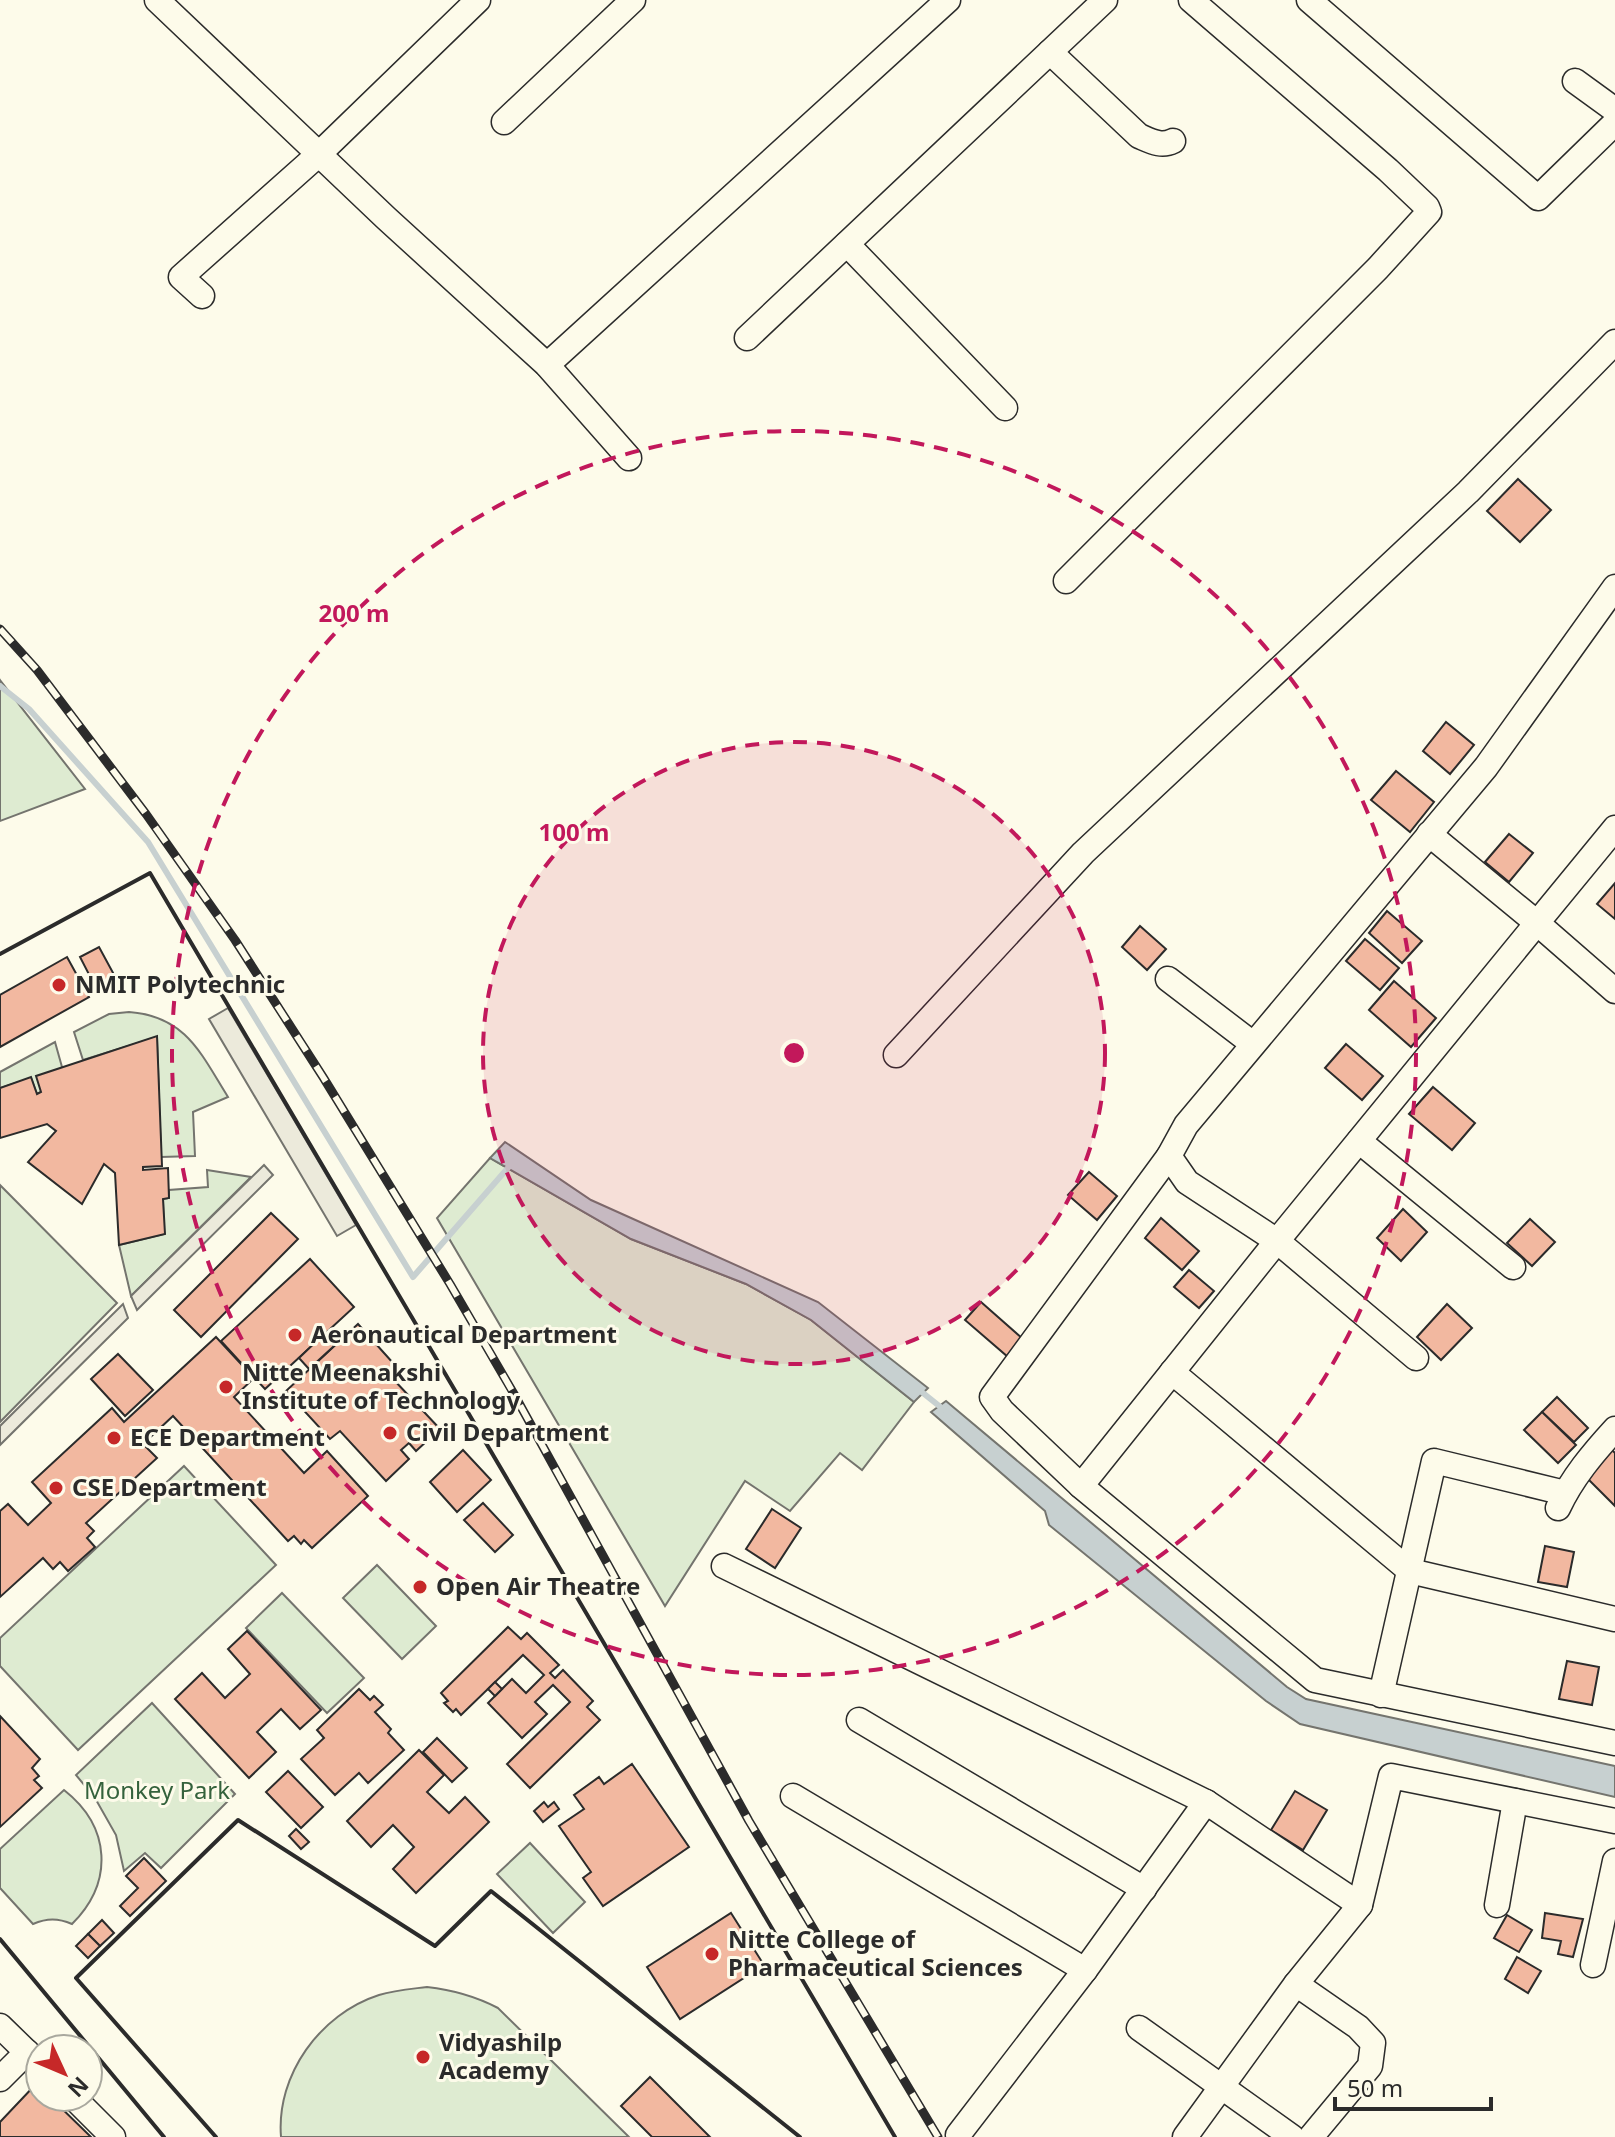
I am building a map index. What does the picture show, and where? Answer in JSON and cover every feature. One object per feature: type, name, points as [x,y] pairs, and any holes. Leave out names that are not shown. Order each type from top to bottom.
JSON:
[{"type":"street","points":[[157,0],[386,218],[547,365],[629,458]]},
{"type":"street","points":[[202,296],[181,277],[319,154],[478,0]]},
{"type":"street","points":[[504,122],[633,0]]},
{"type":"street","points":[[547,365],[948,0]]},
{"type":"street","points":[[747,338],[1105,0]]},
{"type":"street","points":[[1066,581],[1378,268],[1429,212],[1388,170],[1191,0]]},
{"type":"street","points":[[1309,0],[1538,198],[1615,123]]},
{"type":"street","points":[[1050,52],[1139,136],[1166,145],[1173,141]]},
{"type":"street","points":[[1575,81],[1615,110]]},
{"type":"street","points":[[847,244],[1005,408]]},
{"type":"street","points":[[896,1055],[1083,853],[1468,492],[1615,342]]},
{"type":"street","points":[[1615,587],[1486,767],[1186,1125],[1169,1156],[992,1397],[1002,1411],[1081,1486],[1315,1680],[1615,1743]]},
{"type":"street","points":[[1081,1486],[1615,828]]},
{"type":"street","points":[[1429,834],[1615,991]]},
{"type":"street","points":[[1168,979],[1253,1044]]},
{"type":"street","points":[[1359,1141],[1513,1267]]},
{"type":"street","points":[[1169,1156],[1187,1182],[1277,1241],[1416,1358]]},
{"type":"street","points":[[1172,1372],[1410,1571],[1615,1619]]},
{"type":"street","points":[[1381,1695],[1434,1461],[1562,1500],[1596,1450],[1615,1429]]},
{"type":"street","points":[[724,1566],[1206,1802],[1360,1905]]},
{"type":"street","points":[[859,1720],[1144,1889]]},
{"type":"street","points":[[1188,2136],[1296,1984],[1360,1905],[1391,1776],[1615,1821]]},
{"type":"street","points":[[793,1796],[1085,1970]]},
{"type":"street","points":[[1497,1905],[1515,1801]]},
{"type":"street","points":[[958,2135],[1085,1970],[1206,1802]]},
{"type":"street","points":[[1593,1965],[1615,1861]]},
{"type":"street","points":[[1296,1984],[1358,2027],[1373,2043],[1370,2066],[1311,2137]]},
{"type":"street","points":[[0,2026],[24,2049]]},
{"type":"street","points":[[1139,2028],[1292,2137]]},
{"type":"street","points":[[0,2079],[24,2064]]},
{"type":"street","points":[[89,2113],[113,2137]]},
{"type":"green space","points":[[0,680],[85,789],[0,821]]},
{"type":"green space","points":[[129,1012],[149,1015],[178,1029],[200,1052],[228,1097],[193,1112],[195,1156],[161,1157],[157,1037],[83,1060],[74,1032],[109,1014]]},
{"type":"green space","points":[[55,1042],[62,1067],[41,1092],[37,1094],[31,1078],[0,1088],[0,1072]]},
{"type":"green space","points":[[490,1158],[631,1239],[746,1284],[811,1320],[914,1402],[862,1470],[840,1453],[790,1511],[745,1481],[665,1606],[437,1218]]},
{"type":"green space","points":[[207,1170],[251,1177],[131,1296],[119,1245],[164,1234],[163,1199],[169,1198],[169,1190],[208,1187]]},
{"type":"green space","points":[[0,1185],[117,1303],[0,1422]]},
{"type":"green space","points":[[184,1466],[276,1565],[78,1750],[0,1666],[0,1638]]},
{"type":"green space","points":[[377,1565],[436,1626],[402,1659],[343,1598]]},
{"type":"green space","points":[[282,1593],[364,1678],[327,1713],[246,1628]]},
{"type":"green space","name":"Monkey Park","points":[[152,1703],[235,1794],[161,1868],[145,1853],[124,1871],[116,1835],[95,1798],[76,1775]]},
{"type":"green space","points":[[64,1790],[91,1821],[101,1855],[100,1873],[86,1908],[72,1924],[52,1920],[33,1924],[0,1888],[0,1849]]},
{"type":"green space","points":[[530,1843],[585,1902],[553,1933],[497,1874]]},
{"type":"green space","points":[[427,1987],[464,1994],[498,2008],[629,2137],[281,2137],[281,2114],[294,2070],[321,2032],[338,2016],[379,1995]]},
{"type":"shaded area","points":[[228,1008],[356,1225],[337,1236],[209,1019]]},
{"type":"shaded area","points":[[505,1142],[591,1200],[818,1302],[928,1388],[914,1402],[811,1320],[746,1284],[631,1239],[490,1158]]},
{"type":"shaded area","points":[[264,1165],[273,1175],[137,1310],[131,1296]]},
{"type":"shaded area","points":[[123,1304],[128,1318],[0,1445],[0,1426]]},
{"type":"shaded area","points":[[946,1401],[1287,1687],[1306,1699],[1615,1766],[1615,1797],[1300,1724],[1266,1701],[1049,1525],[1045,1511],[931,1412]]},
{"type":"building","points":[[1518,479],[1551,510],[1520,542],[1487,511]]},
{"type":"building","points":[[1446,722],[1474,745],[1450,774],[1423,751]]},
{"type":"building","points":[[1396,771],[1434,802],[1410,832],[1371,800]]},
{"type":"building","points":[[1509,834],[1533,853],[1509,882],[1485,862]]},
{"type":"building","points":[[1615,883],[1615,919],[1597,904]]},
{"type":"building","points":[[1387,911],[1422,941],[1402,963],[1369,933]]},
{"type":"building","points":[[1140,926],[1166,949],[1147,970],[1122,947]]},
{"type":"building","points":[[1365,939],[1399,968],[1380,990],[1346,961]]},
{"type":"building","points":[[99,947],[118,982],[98,992],[80,957]]},
{"type":"building","points":[[67,957],[89,997],[0,1047],[0,995]]},
{"type":"building","points":[[1394,981],[1436,1018],[1411,1047],[1369,1010]]},
{"type":"building","points":[[157,1036],[162,1166],[143,1167],[143,1170],[168,1168],[169,1198],[163,1199],[165,1234],[119,1245],[115,1173],[104,1164],[82,1204],[28,1162],[56,1131],[47,1124],[0,1138],[0,1088],[31,1077],[37,1094],[41,1092],[36,1076]]},
{"type":"building","points":[[1346,1044],[1383,1076],[1362,1100],[1325,1068]]},
{"type":"building","points":[[1433,1087],[1475,1123],[1452,1150],[1409,1114]]},
{"type":"building","points":[[1089,1172],[1117,1196],[1097,1220],[1068,1195]]},
{"type":"building","points":[[1403,1209],[1427,1232],[1401,1261],[1377,1238]]},
{"type":"building","points":[[271,1213],[298,1239],[201,1337],[174,1310]]},
{"type":"building","points":[[1161,1218],[1199,1251],[1182,1270],[1145,1238]]},
{"type":"building","points":[[1530,1219],[1555,1242],[1532,1266],[1507,1243]]},
{"type":"building","points":[[310,1259],[354,1307],[265,1389],[221,1341]]},
{"type":"building","points":[[1189,1270],[1214,1291],[1199,1308],[1174,1287]]},
{"type":"building","points":[[981,1302],[1023,1339],[1008,1357],[965,1320]]},
{"type":"building","points":[[1447,1304],[1472,1328],[1441,1360],[1417,1337]]},
{"type":"building","points":[[358,1324],[402,1373],[394,1380],[440,1429],[416,1451],[409,1443],[401,1450],[409,1459],[386,1481],[340,1431],[330,1439],[286,1391]]},
{"type":"building","points":[[324,1334],[334,1346],[309,1369],[299,1358]]},
{"type":"building","name":"Nitte Meenakshi Institute of Technology","points":[[216,1337],[254,1378],[234,1397],[304,1473],[327,1451],[368,1496],[312,1548],[304,1540],[301,1544],[294,1536],[288,1541],[173,1416],[143,1444],[157,1458],[86,1523],[94,1531],[87,1538],[95,1547],[68,1571],[60,1562],[53,1569],[43,1558],[0,1597],[0,1511],[8,1504],[28,1525],[51,1503],[32,1482],[112,1408],[124,1422]]},
{"type":"building","points":[[118,1354],[153,1390],[125,1416],[91,1379]]},
{"type":"building","points":[[1557,1397],[1588,1428],[1574,1442],[1542,1412]]},
{"type":"building","points":[[1542,1412],[1576,1445],[1558,1463],[1524,1430]]},
{"type":"building","points":[[1611,1449],[1615,1453],[1615,1506],[1585,1476]]},
{"type":"building","points":[[463,1450],[491,1480],[457,1512],[430,1482]]},
{"type":"building","points":[[483,1503],[513,1535],[495,1552],[464,1520]]},
{"type":"building","points":[[772,1509],[801,1528],[775,1568],[746,1549]]},
{"type":"building","points":[[1545,1546],[1574,1552],[1567,1587],[1538,1582]]},
{"type":"building","points":[[508,1627],[521,1639],[527,1633],[559,1665],[550,1673],[555,1678],[563,1670],[593,1701],[587,1707],[600,1720],[530,1788],[507,1764],[570,1702],[553,1685],[535,1702],[547,1714],[522,1738],[488,1703],[512,1679],[526,1693],[544,1675],[523,1655],[461,1715],[444,1703],[448,1701],[441,1693]]},
{"type":"building","points":[[247,1631],[321,1710],[300,1729],[281,1709],[257,1732],[276,1752],[249,1778],[175,1699],[202,1673],[225,1698],[250,1674],[228,1649]]},
{"type":"building","points":[[1567,1661],[1599,1667],[1592,1705],[1559,1699]]},
{"type":"building","points":[[495,1682],[502,1689],[495,1696],[488,1689]]},
{"type":"building","points":[[359,1689],[370,1700],[374,1696],[383,1705],[375,1712],[391,1729],[388,1733],[404,1750],[368,1783],[359,1773],[335,1795],[301,1759],[324,1738],[317,1730]]},
{"type":"building","points":[[0,1716],[40,1759],[32,1768],[39,1776],[34,1780],[42,1788],[0,1827]]},
{"type":"building","points":[[437,1738],[467,1768],[452,1782],[423,1752]]},
{"type":"building","points":[[419,1750],[444,1775],[427,1792],[449,1813],[465,1797],[489,1822],[416,1893],[393,1869],[414,1847],[393,1825],[371,1847],[347,1821]]},
{"type":"building","points":[[632,1764],[689,1847],[603,1906],[583,1878],[591,1872],[559,1826],[584,1809],[574,1795],[599,1777],[604,1784]]},
{"type":"building","points":[[288,1771],[323,1807],[301,1828],[266,1792]]},
{"type":"building","points":[[1295,1791],[1327,1810],[1303,1850],[1271,1830]]},
{"type":"building","points":[[544,1802],[548,1807],[554,1802],[559,1809],[543,1822],[534,1811]]},
{"type":"building","points":[[296,1829],[309,1842],[301,1849],[289,1836]]},
{"type":"building","points":[[144,1858],[166,1881],[130,1916],[120,1906],[138,1888],[126,1876]]},
{"type":"building","points":[[731,1913],[764,1965],[680,2019],[647,1967]]},
{"type":"building","points":[[1545,1913],[1583,1919],[1573,1957],[1558,1954],[1561,1941],[1542,1938]]},
{"type":"building","points":[[1507,1915],[1532,1930],[1519,1952],[1494,1938]]},
{"type":"building","points":[[102,1920],[114,1933],[100,1946],[88,1934]]},
{"type":"building","points":[[88,1934],[100,1946],[88,1958],[76,1946]]},
{"type":"building","points":[[1517,1957],[1541,1971],[1528,1993],[1505,1979]]},
{"type":"building","points":[[650,2077],[710,2137],[652,2137],[621,2106]]},
{"type":"building","points":[[24,2097],[24,2113],[66,2113],[91,2137],[0,2137],[0,2122]]},
{"type":"waterway","points":[[0,686],[29,709],[148,842],[413,1277],[513,1162]]},
{"type":"waterway","points":[[918,1389],[943,1409]]},
{"type":"railway","points":[[0,629],[37,670],[146,814],[235,940],[323,1077],[514,1394],[749,1821],[938,2137]]},
{"type":"wall","points":[[0,954],[150,873],[895,2137]]},
{"type":"wall","points":[[216,2137],[76,1978],[238,1820],[435,1946],[491,1891],[800,2137]]},
{"type":"wall","points":[[0,1939],[164,2137]]},
{"type":"place","name":"NMIT Polytechnic","points":[[59,985]]},
{"type":"place","name":"Aeronautical Department","points":[[295,1335]]},
{"type":"place","name":"Nitte Meenakshi Institute of Technology","points":[[226,1387]]},
{"type":"place","name":"Civil Department","points":[[390,1433]]},
{"type":"place","name":"ECE Department","points":[[114,1438]]},
{"type":"place","name":"CSE Department","points":[[56,1488]]},
{"type":"place","name":"Open Air Theatre","points":[[420,1587]]},
{"type":"place","name":"Nitte College of Pharmaceutical Sciences","points":[[712,1954]]},
{"type":"place","name":"Vidyashilp Academy","points":[[423,2057]]}]
